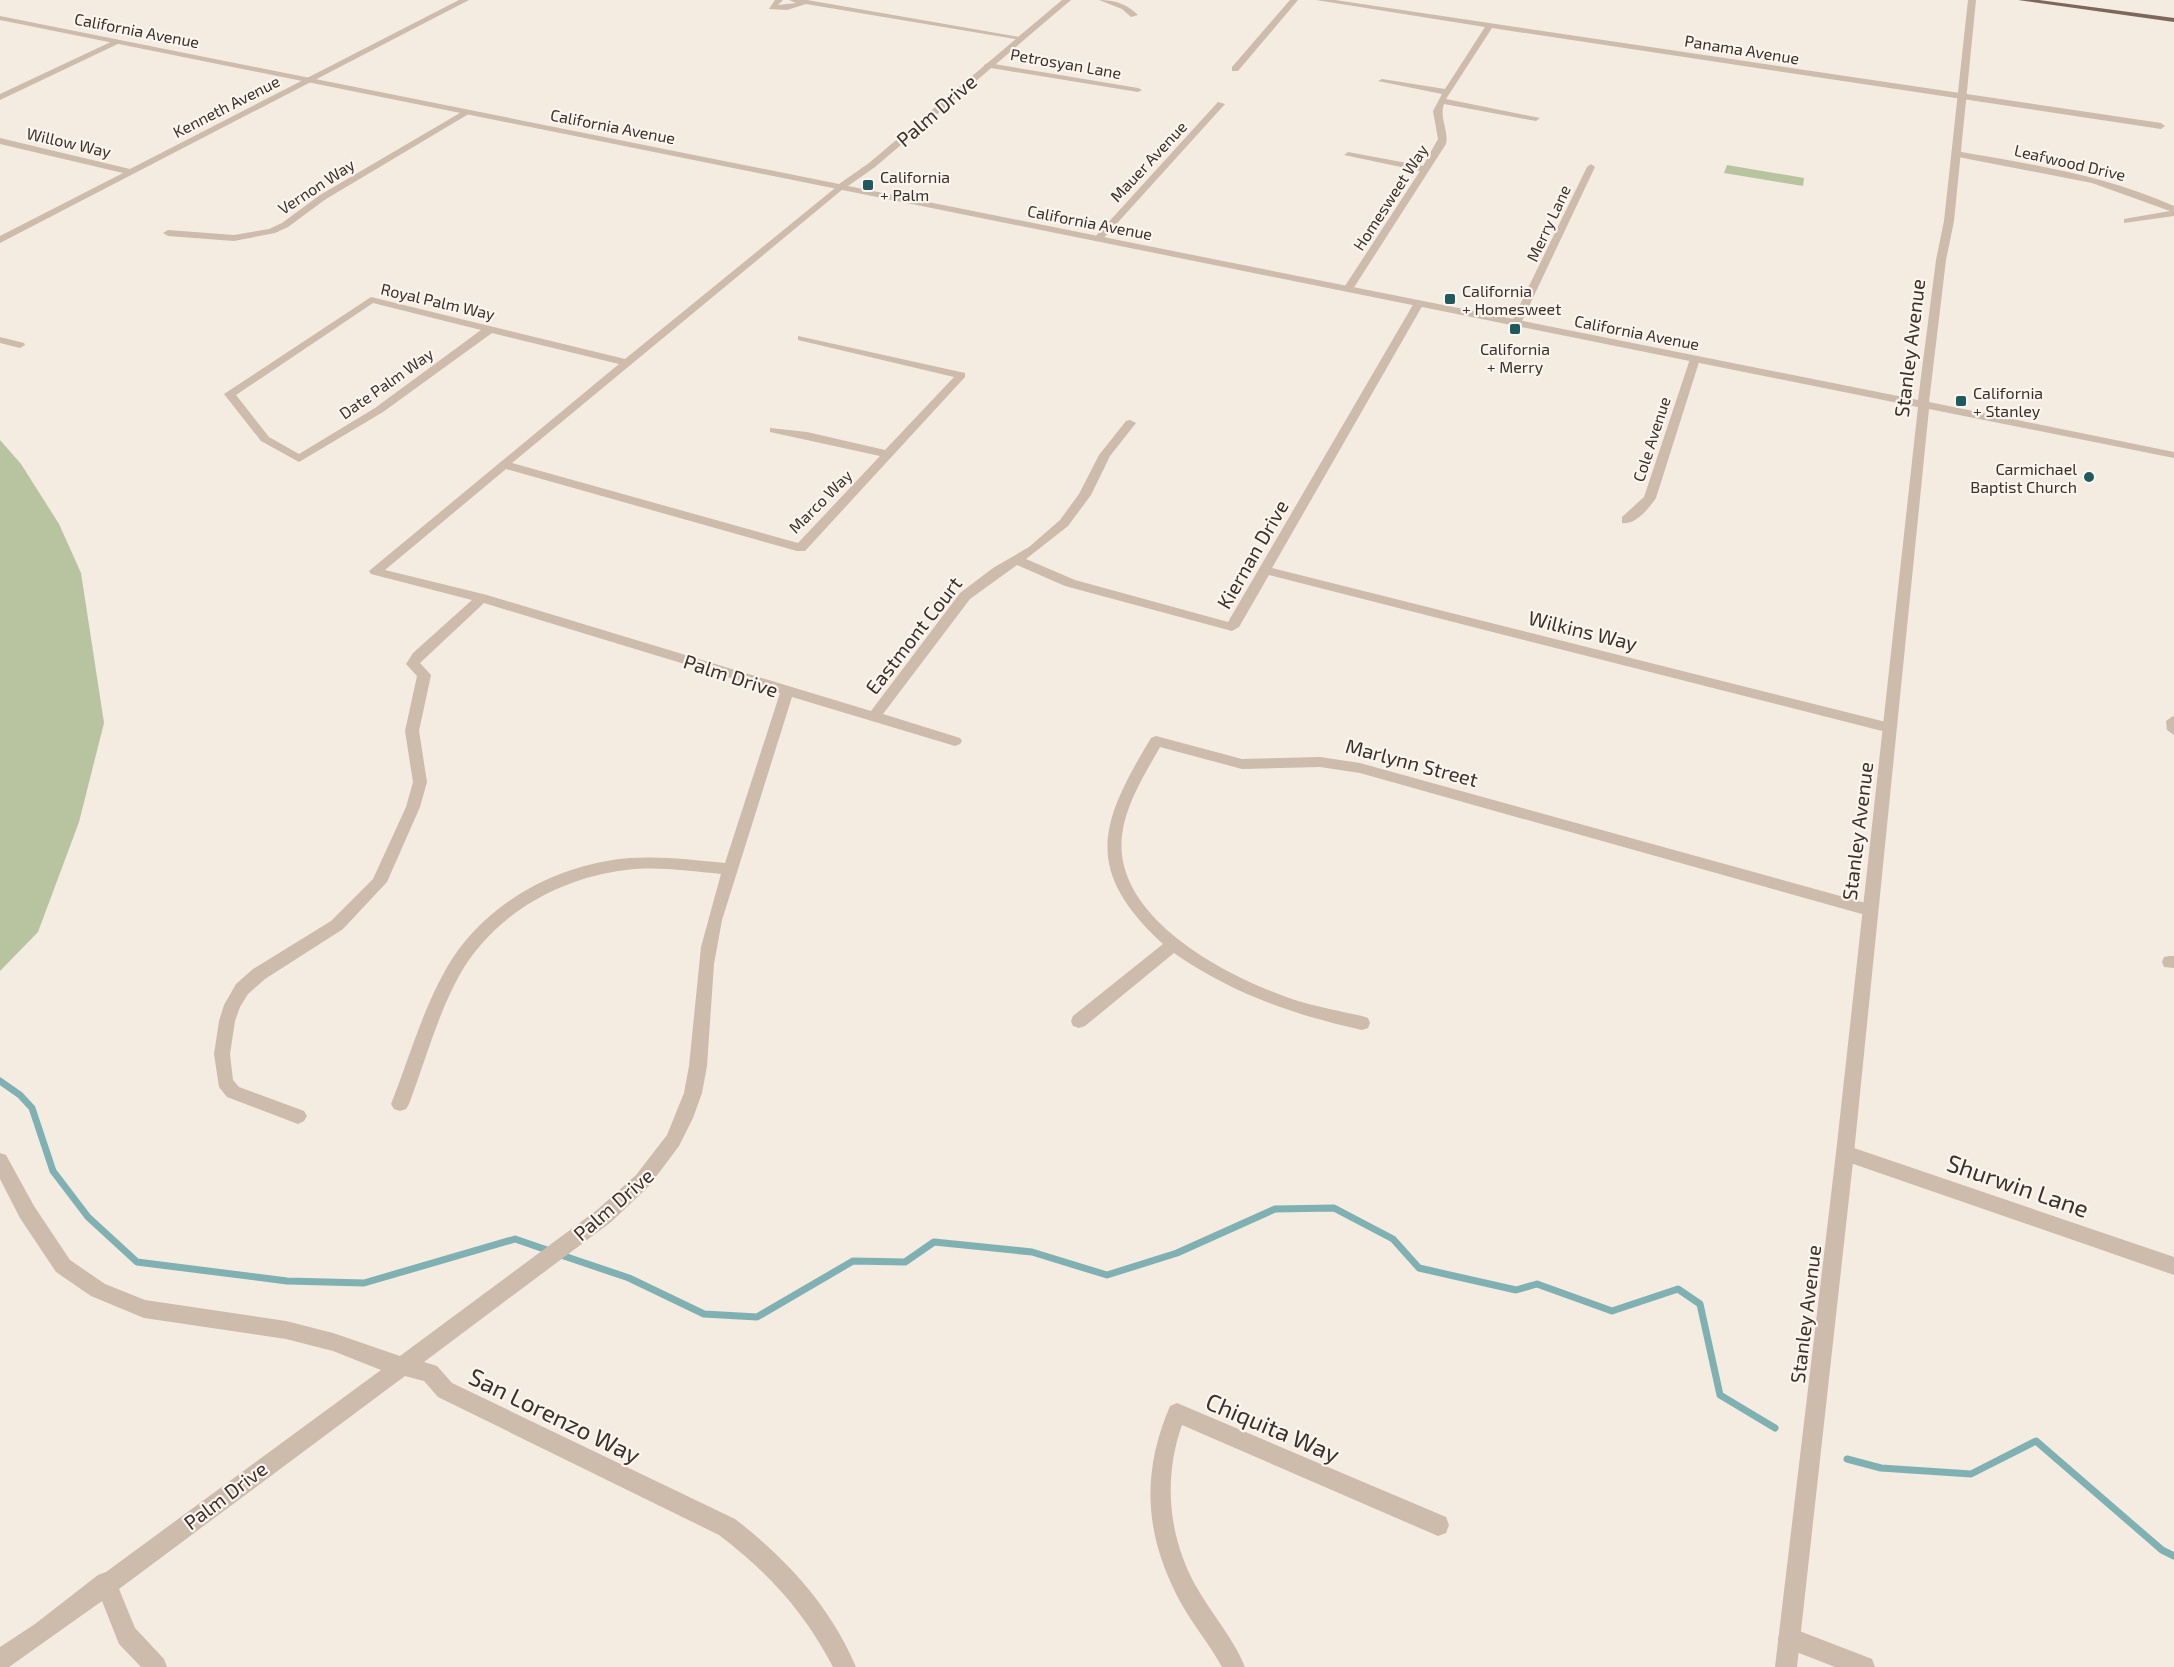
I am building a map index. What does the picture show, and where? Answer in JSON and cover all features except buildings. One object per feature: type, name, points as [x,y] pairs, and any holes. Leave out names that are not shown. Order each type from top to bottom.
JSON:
[{"type":"main road","points":[[2022,0],[2174,20]]},
{"type":"main road","points":[[2060,0],[2174,15]]},
{"type":"street","name":"Kenneth Avenue","points":[[0,240],[465,0]]},
{"type":"street","points":[[779,0],[772,7],[787,8],[806,2]]},
{"type":"street","points":[[793,0],[1021,38]]},
{"type":"street","name":"Palm Drive","points":[[0,1660],[583,1232],[645,1180],[672,1145],[683,1122],[697,1069],[703,971],[713,927],[787,692],[482,598],[375,571],[840,187],[872,165],[1067,0]]},
{"type":"street","points":[[1103,0],[1125,7],[1134,15]]},
{"type":"street","points":[[1235,69],[1294,0]]},
{"type":"street","name":"Panama Avenue","points":[[1320,0],[2161,126]]},
{"type":"street","name":"Stanley Avenue","points":[[1786,1667],[1845,1153],[1923,405],[1956,154],[1971,0]]},
{"type":"street","name":"California Avenue","points":[[0,18],[2174,455]]},
{"type":"street","points":[[1490,26],[1441,101],[1536,118]]},
{"type":"street","points":[[0,97],[118,42]]},
{"type":"street","name":"Petrosyan Lane","points":[[988,65],[1138,90]]},
{"type":"street","points":[[1382,81],[1448,92]]},
{"type":"street","name":"Homesweet Way","points":[[1348,289],[1443,140],[1436,112],[1441,101]]},
{"type":"street","name":"Mauer Avenue","points":[[1098,239],[1221,104]]},
{"type":"street","name":"Vernon Way","points":[[168,233],[234,238],[272,231],[285,225],[323,197],[468,112]]},
{"type":"street","name":"Willow Way","points":[[0,141],[132,172]]},
{"type":"street","name":"Leafwood Drive","points":[[1956,154],[2087,177],[2126,189],[2174,209]]},
{"type":"street","points":[[1348,155],[1425,169]]},
{"type":"street","name":"Merry Lane","points":[[1516,323],[1591,167]]},
{"type":"street","points":[[2127,221],[2174,213]]},
{"type":"street","name":"Royal Palm Way","points":[[299,459],[265,439],[230,394],[371,300],[627,363]]},
{"type":"street","name":"Kiernan Drive","points":[[1017,560],[1070,584],[1232,627],[1419,303]]},
{"type":"street","name":"Date Palm Way","points":[[299,459],[379,410],[490,329]]},
{"type":"street","name":"Marco Way","points":[[505,465],[801,548],[961,375],[802,338]]},
{"type":"street","points":[[0,340],[20,345]]},
{"type":"street","name":"Cole Avenue","points":[[1626,520],[1641,509],[1650,498],[1695,359]]},
{"type":"street","name":"Eastmont Court","points":[[873,718],[965,596],[980,582],[1050,537],[1076,509],[1098,467],[1130,423]]},
{"type":"street","points":[[774,430],[807,435],[888,454]]},
{"type":"street","name":"Wilkins Way","points":[[1266,570],[1890,728]]},
{"type":"street","points":[[298,1116],[248,1099],[233,1092],[225,1082],[222,1054],[232,1005],[242,989],[259,974],[337,925],[379,882],[412,807],[420,782],[412,731],[424,675],[413,663],[482,598]]},
{"type":"street","points":[[787,692],[955,741]]},
{"type":"street","points":[[2173,721],[2174,730]]},
{"type":"street","name":"Marlynn Street","points":[[1362,1023],[1295,1006],[1249,989],[1219,974],[1174,944],[1152,925],[1134,904],[1115,861],[1114,840],[1117,819],[1156,741],[1242,764],[1320,762],[1360,768],[1869,910]]},
{"type":"street","points":[[400,1104],[452,974],[465,951],[505,912],[556,882],[612,866],[654,863],[731,869]]},
{"type":"street","points":[[1079,1021],[1174,944]]},
{"type":"street","name":"Shurwin Lane","points":[[1845,1153],[2174,1266]]},
{"type":"street","name":"San Lorenzo Way","points":[[0,1161],[27,1212],[63,1266],[98,1290],[144,1309],[286,1330],[333,1342],[399,1365],[430,1372],[445,1390],[727,1527],[759,1550],[788,1578],[834,1644],[845,1667]]},
{"type":"street","name":"Chiquita Way","points":[[1234,1667],[1190,1598],[1165,1542],[1159,1503],[1160,1465],[1177,1413],[1438,1525]]},
{"type":"street","points":[[106,1583],[127,1636],[156,1667]]},
{"type":"street","points":[[1789,1638],[1864,1667]]},
{"type":"green space","points":[[1727,165],[1804,178],[1803,186],[1724,173]]},
{"type":"green space","points":[[0,440],[21,464],[59,524],[81,573],[104,723],[79,822],[38,932],[0,971]]},
{"type":"waterway","points":[[0,1081],[20,1095],[32,1108],[53,1171],[88,1217],[137,1262],[287,1281],[364,1283],[515,1239],[550,1251]]},
{"type":"waterway","points":[[558,1254],[629,1278],[704,1314],[757,1317],[853,1261],[905,1262],[934,1242],[1032,1252],[1107,1275],[1177,1253],[1275,1209],[1334,1208],[1393,1239],[1419,1268],[1516,1290],[1537,1284],[1612,1311],[1678,1289],[1700,1304],[1720,1395],[1775,1428]]},
{"type":"waterway","points":[[1847,1459],[1881,1468],[1971,1474],[2036,1441],[2162,1550],[2174,1556]]},
{"type":"place","name":"California + Palm","points":[[868,185]]},
{"type":"place","name":"California + Homesweet","points":[[1450,299]]},
{"type":"place","name":"California + Merry","points":[[1515,329]]},
{"type":"place","name":"California + Stanley","points":[[1961,401]]},
{"type":"place","name":"Carmichael Baptist Church","points":[[2089,477]]}]
